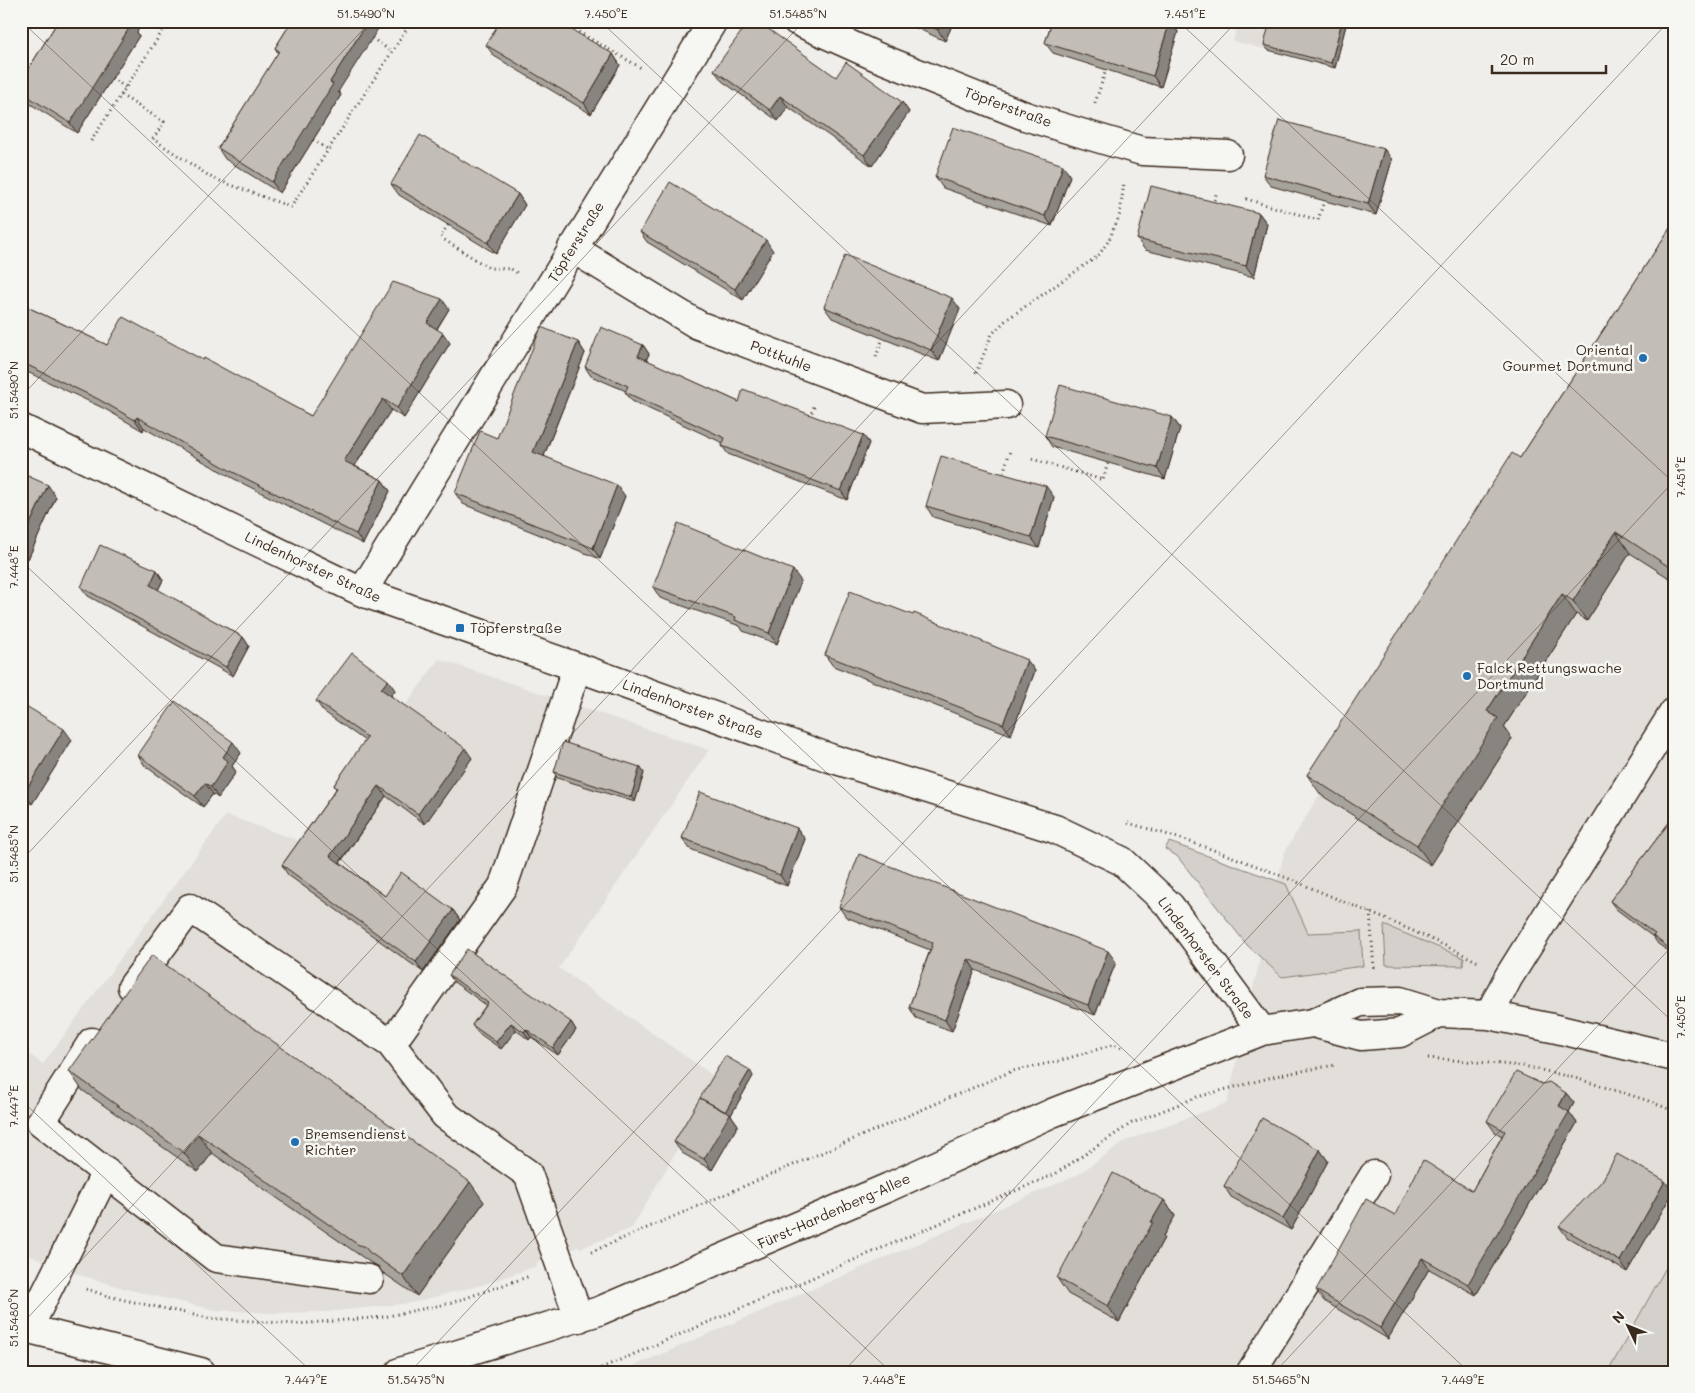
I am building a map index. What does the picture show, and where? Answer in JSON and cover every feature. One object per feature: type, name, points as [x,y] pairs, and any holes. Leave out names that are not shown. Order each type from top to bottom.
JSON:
[{"type":"street","name":"Töpferstraße","points":[[362,592],[713,21]]},
{"type":"street","name":"Töpferstraße","points":[[797,21],[875,56],[1025,116],[1142,151],[1228,155]]},
{"type":"street","name":"Pottkuhle","points":[[572,248],[698,325],[922,409],[1006,405]]},
{"type":"street","name":"Lindenhorster Straße","points":[[21,428],[362,592],[830,758],[1055,829],[1122,861],[1170,906],[1262,1031],[1313,1023],[1360,1002],[1400,1000],[1439,1013],[1489,1015],[1674,1057]]},
{"type":"street","points":[[391,1044],[503,886],[577,667]]},
{"type":"street","points":[[1489,1015],[1508,978],[1674,712]]},
{"type":"street","points":[[369,1279],[216,1258],[41,1122],[111,1015],[190,908],[391,1044],[445,1116],[528,1174],[579,1318]]},
{"type":"street","name":"Fürst-Hardenberg-Allee","points":[[400,1372],[600,1312],[812,1221],[1052,1113],[1262,1031]]},
{"type":"street","points":[[106,1172],[25,1328],[201,1372]]},
{"type":"street","points":[[1251,1372],[1374,1175]]},
{"type":"path","points":[[91,141],[169,21]]},
{"type":"path","points":[[121,95],[164,122],[153,139],[160,144],[212,178],[291,207],[412,21]]},
{"type":"path","points":[[566,33],[574,21]]},
{"type":"path","points":[[570,27],[644,70]]},
{"type":"path","points":[[372,38],[392,52]]},
{"type":"path","points":[[112,78],[126,88]]},
{"type":"path","points":[[313,140],[328,150]]},
{"type":"path","points":[[961,407],[992,334],[1006,320],[1098,256],[1109,240],[1120,214],[1129,146]]},
{"type":"path","points":[[1212,210],[1217,191]]},
{"type":"path","points":[[1246,200],[1318,220],[1324,201]]},
{"type":"path","points":[[448,225],[440,237],[488,268],[511,269],[521,275]]},
{"type":"path","points":[[1001,482],[1010,451]]},
{"type":"path","points":[[1032,458],[1103,480],[1108,463]]},
{"type":"path","points":[[1128,823],[1179,837],[1370,912],[1471,958],[1508,978]]},
{"type":"path","points":[[1370,912],[1375,974]]},
{"type":"path","points":[[1425,1058],[1524,1066],[1575,1078],[1646,1100],[1674,1111]]},
{"type":"path","points":[[592,1372],[1054,1174],[1132,1123],[1197,1097],[1280,1075],[1341,1064]]},
{"type":"shaded area","points":[[1238,21],[1347,21],[1268,50],[1233,41]]},
{"type":"shaded area","points":[[1674,239],[1674,1372],[620,1372],[1077,1175],[1125,1141],[1227,1103],[1284,853],[1544,423]]},
{"type":"shaded area","points":[[439,659],[709,750],[559,968],[718,1079],[632,1228],[581,1248],[578,1247],[557,1254],[538,1262],[537,1266],[485,1284],[411,1303],[327,1312],[269,1313],[214,1310],[126,1289],[80,1275],[21,1252],[21,1049],[43,1064],[226,815],[306,843]]},
{"type":"shaded area","points":[[1169,842],[1286,884],[1308,933],[1361,931],[1363,966],[1282,977],[1247,945],[1177,856],[1165,849]]},
{"type":"shaded area","points":[[1384,925],[1464,958],[1463,966],[1386,965]]},
{"type":"shaded area","points":[[1674,1253],[1674,1372],[1608,1372]]},
{"type":"building","points":[[58,21],[129,21],[128,23],[131,25],[70,123],[21,92],[21,81]]},
{"type":"building","points":[[292,21],[368,21],[330,82],[333,84],[272,182],[218,148],[279,51],[275,48]]},
{"type":"building","points":[[500,21],[557,21],[613,54],[584,103],[486,45]]},
{"type":"building","points":[[749,21],[757,21],[836,77],[846,62],[902,102],[864,155],[780,96],[770,110],[714,70]]},
{"type":"building","points":[[918,21],[941,21],[938,30]]},
{"type":"building","points":[[1052,21],[1170,21],[1153,76],[1045,43]]},
{"type":"building","points":[[1270,21],[1342,21],[1331,63],[1264,45]]},
{"type":"building","points":[[1279,120],[1384,149],[1368,204],[1263,175]]},
{"type":"building","points":[[953,127],[1063,165],[1045,216],[935,177]]},
{"type":"building","points":[[420,135],[518,194],[488,243],[391,184]]},
{"type":"building","points":[[670,182],[766,240],[735,289],[640,232]]},
{"type":"building","points":[[1151,186],[1259,213],[1246,266],[1137,239]]},
{"type":"building","points":[[1674,222],[1674,570],[1616,532],[1573,601],[1562,594],[1487,711],[1498,718],[1417,845],[1307,775],[1512,453],[1520,458]]},
{"type":"building","points":[[845,255],[952,298],[931,350],[824,307]]},
{"type":"building","points":[[393,282],[442,299],[427,323],[443,333],[397,408],[383,399],[344,461],[382,480],[356,534],[231,471],[137,417],[135,420],[98,399],[21,362],[21,304],[107,345],[123,317],[311,416]]},
{"type":"building","points":[[541,327],[578,342],[533,452],[617,485],[593,548],[455,493],[480,431],[497,438]]},
{"type":"building","points":[[601,327],[643,345],[638,356],[739,402],[743,389],[863,435],[841,491],[722,446],[725,438],[625,392],[628,386],[585,367]]},
{"type":"building","points":[[1060,385],[1172,417],[1157,468],[1045,436]]},
{"type":"building","points":[[941,456],[1046,486],[1031,537],[926,506]]},
{"type":"building","points":[[21,473],[48,485],[21,543]]},
{"type":"building","points":[[678,523],[793,570],[769,633],[735,620],[736,617],[653,587]]},
{"type":"building","points":[[100,545],[157,570],[150,585],[243,637],[226,667],[81,587]]},
{"type":"building","points":[[850,591],[913,615],[914,613],[1027,660],[1003,724],[825,655]]},
{"type":"building","points":[[352,653],[388,680],[381,689],[465,748],[418,814],[379,786],[330,856],[385,896],[401,872],[453,910],[416,962],[282,865],[337,788],[334,785],[367,737],[316,701]]},
{"type":"building","points":[[175,701],[233,742],[223,757],[228,761],[211,787],[205,783],[195,796],[138,755]]},
{"type":"building","points":[[26,706],[64,729],[24,793],[21,791],[21,713]]},
{"type":"building","points":[[563,742],[640,767],[631,797],[554,772]]},
{"type":"building","points":[[700,792],[797,828],[780,875],[682,838]]},
{"type":"building","points":[[1674,816],[1674,952],[1653,936],[1655,934],[1610,901]]},
{"type":"building","points":[[859,854],[1108,951],[1088,1005],[968,959],[945,1020],[909,1007],[933,943],[839,907]]},
{"type":"building","points":[[467,949],[571,1022],[553,1048],[526,1029],[524,1032],[511,1023],[496,1042],[472,1025],[488,1003],[449,975]]},
{"type":"building","points":[[152,955],[470,1182],[403,1276],[369,1252],[365,1247],[357,1244],[198,1134],[184,1153],[69,1071]]},
{"type":"building","points":[[725,1056],[750,1070],[725,1112],[700,1098]]},
{"type":"building","points":[[1516,1072],[1542,1084],[1549,1082],[1566,1093],[1559,1106],[1569,1112],[1468,1284],[1422,1258],[1380,1328],[1316,1290],[1366,1199],[1395,1215],[1423,1160],[1472,1191],[1505,1131],[1487,1121]]},
{"type":"building","points":[[700,1098],[730,1114],[704,1159],[674,1142]]},
{"type":"building","points":[[1262,1118],[1320,1150],[1283,1219],[1224,1186]]},
{"type":"building","points":[[1617,1154],[1665,1181],[1620,1261],[1559,1226],[1602,1181]]},
{"type":"building","points":[[1113,1173],[1164,1200],[1108,1306],[1057,1278]]},
{"type":"place","name":"Oriental Gourmet Dortmund","points":[[1643,358]]},
{"type":"place","name":"Töpferstraße","points":[[460,628]]},
{"type":"place","name":"Falck Rettungswache Dortmund","points":[[1467,676]]},
{"type":"place","name":"Bremsendienst Richter","points":[[295,1142]]}]
